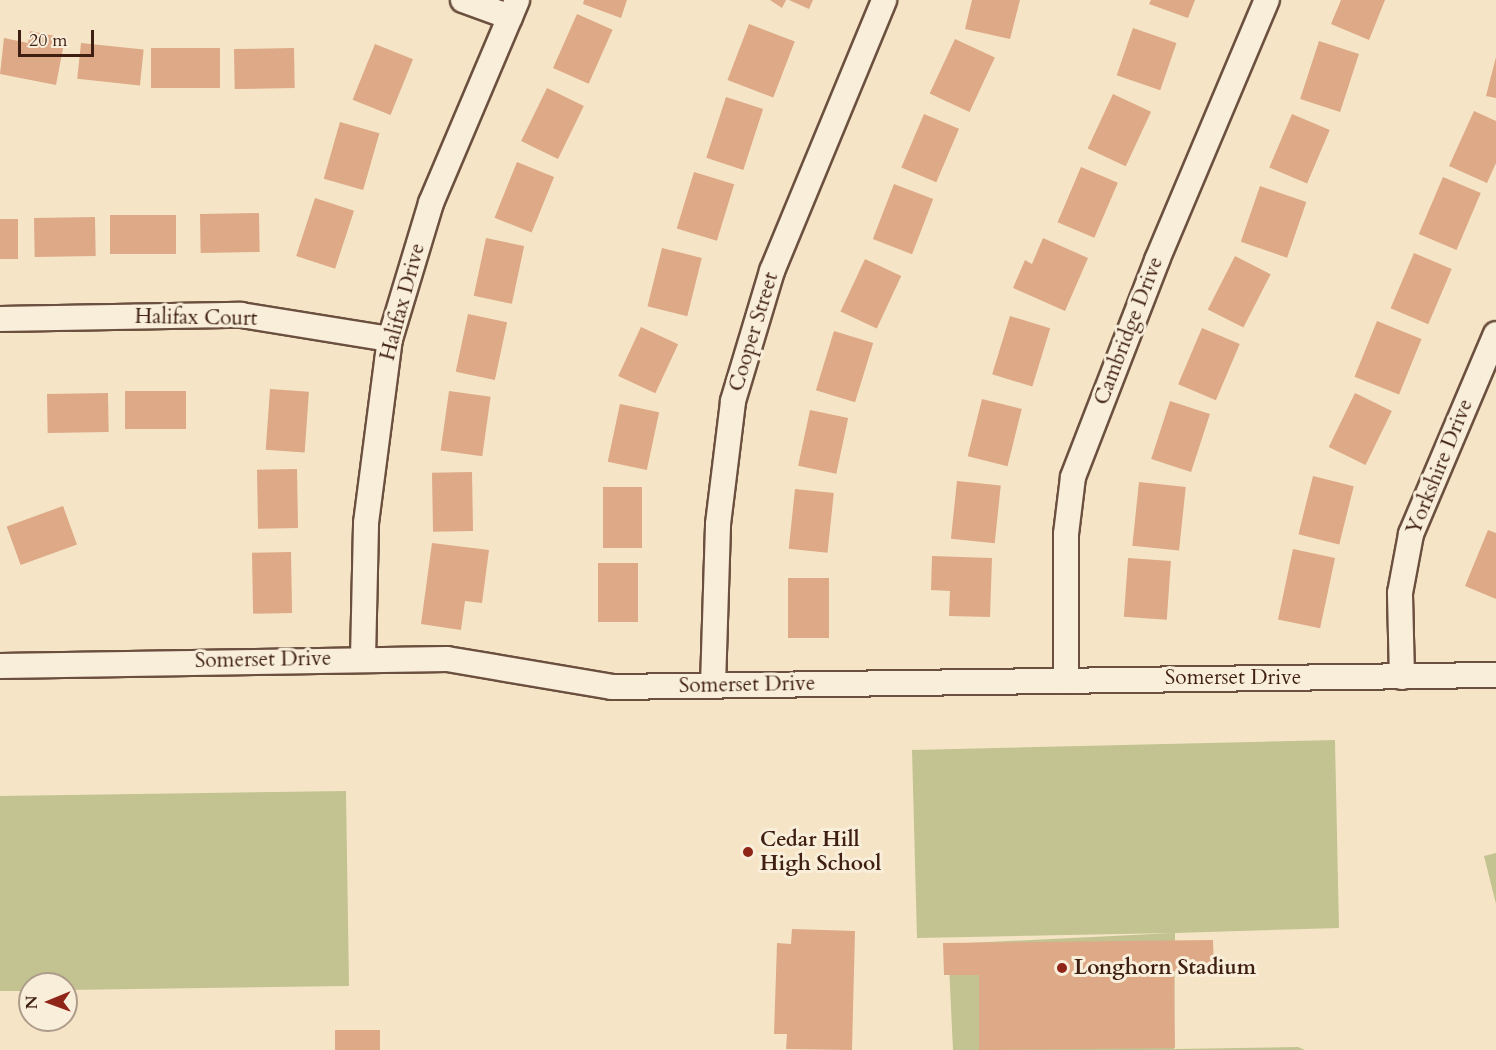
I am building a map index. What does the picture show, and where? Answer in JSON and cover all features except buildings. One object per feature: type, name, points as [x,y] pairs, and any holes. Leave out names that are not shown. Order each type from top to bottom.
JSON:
[{"type":"street","points":[[462,0],[513,9]]},
{"type":"street","name":"Cooper Street","points":[[713,686],[718,524],[733,401],[772,271],[884,0]]},
{"type":"street","name":"Cambridge Drive","points":[[1066,679],[1066,534],[1073,477],[1157,260],[1267,0]]},
{"type":"street","name":"Halifax Drive","points":[[363,658],[366,523],[390,339],[431,203],[513,9]]},
{"type":"street","name":"Halifax Court","points":[[0,319],[241,315],[390,339]]},
{"type":"street","name":"Yorkshire Drive","points":[[1402,677],[1400,593],[1411,534],[1496,334]]},
{"type":"street","name":"Somerset Drive","points":[[0,666],[363,658],[447,659],[612,687],[1066,679],[1496,675]]},
{"type":"green space","points":[[1335,740],[1339,928],[1175,933],[1174,1049],[1298,1047],[1305,1050],[953,1050],[948,944],[1173,933],[917,938],[912,750]]},
{"type":"green space","points":[[346,791],[349,986],[78,990],[78,972],[18,972],[18,991],[0,991],[0,796]]},
{"type":"green space","points":[[1496,853],[1496,904],[1484,856]]},
{"type":"place","name":"Cedar Hill High School","points":[[748,852]]},
{"type":"place","name":"Longhorn Stadium","points":[[1062,968]]}]
